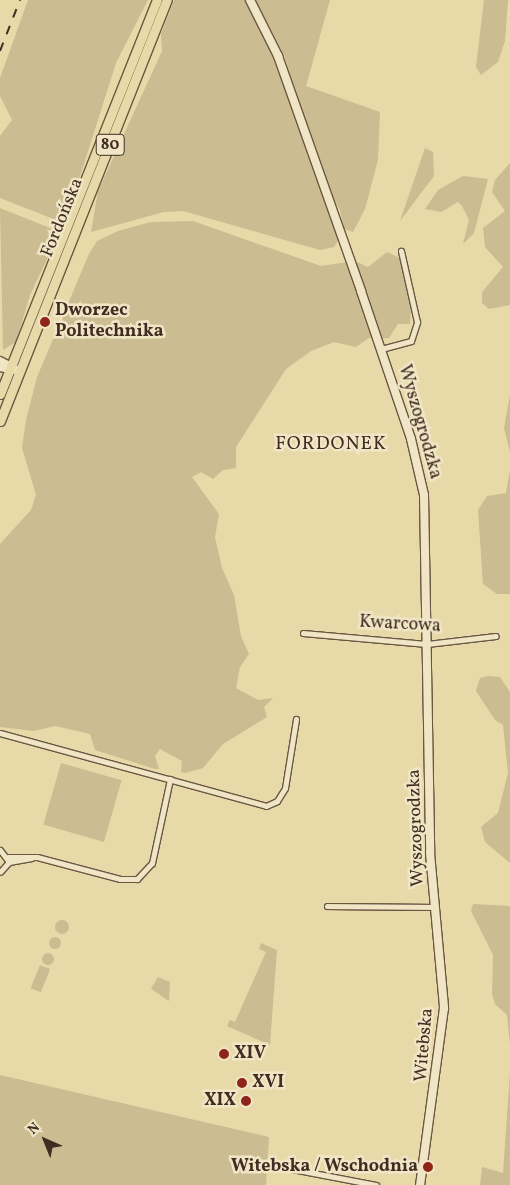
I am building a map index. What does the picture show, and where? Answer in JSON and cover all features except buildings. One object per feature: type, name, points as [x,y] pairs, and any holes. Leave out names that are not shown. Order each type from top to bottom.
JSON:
[{"type":"main road","name":"Fordońska","points":[[0,394],[157,0]]},
{"type":"main road","name":"Fordońska","points":[[0,421],[167,0]]},
{"type":"street","name":"Wyszogrodzka","points":[[250,0],[278,56],[381,349],[412,439],[424,495],[427,554],[423,643],[435,907]]},
{"type":"street","points":[[381,349],[411,341],[417,322],[401,250]]},
{"type":"street","points":[[0,361],[20,371]]},
{"type":"street","points":[[0,367],[11,367]]},
{"type":"street","points":[[0,372],[4,384]]},
{"type":"street","name":"Kwarcowa","points":[[304,634],[423,643],[496,636]]},
{"type":"street","points":[[0,733],[271,805],[285,788],[296,719]]},
{"type":"street","points":[[8,859],[37,857],[120,879],[143,876],[152,863],[170,779]]},
{"type":"street","points":[[0,850],[8,859]]},
{"type":"street","points":[[0,872],[8,859]]},
{"type":"street","points":[[327,906],[435,907]]},
{"type":"street","name":"Witebska","points":[[420,1185],[444,1018],[435,907]]},
{"type":"street","points":[[271,1165],[376,1185]]},
{"type":"shaded area","points":[[28,0],[148,0],[116,63],[70,208],[56,220],[0,198],[0,136],[12,120],[0,96],[0,78]]},
{"type":"shaded area","points":[[160,0],[164,0],[72,224]]},
{"type":"shaded area","points":[[174,0],[245,0],[274,55],[339,239],[334,247],[320,250],[183,211],[164,212],[91,232],[98,191],[162,51],[161,34]]},
{"type":"shaded area","points":[[255,0],[330,0],[306,86],[380,112],[378,160],[365,209],[353,232],[344,229],[340,210],[326,187],[284,55]]},
{"type":"shaded area","points":[[484,0],[508,0],[505,41],[498,62],[481,75],[476,67]]},
{"type":"shaded area","points":[[425,148],[433,152],[434,176],[400,221]]},
{"type":"shaded area","points":[[510,163],[510,305],[489,309],[482,303],[482,292],[503,267],[485,247],[483,228],[505,211],[492,192],[495,180]]},
{"type":"shaded area","points":[[463,176],[488,179],[474,233],[463,244],[469,220],[458,202],[441,212],[425,209],[438,190]]},
{"type":"shaded area","points":[[0,208],[60,232],[30,295],[16,342],[3,350]]},
{"type":"shaded area","points":[[193,221],[321,266],[355,261],[368,267],[387,252],[404,260],[411,309],[410,324],[398,324],[389,338],[369,338],[356,347],[334,342],[311,351],[286,369],[236,447],[236,468],[223,470],[213,479],[201,472],[192,477],[219,514],[215,537],[222,568],[234,595],[241,636],[249,654],[240,667],[236,688],[258,700],[273,698],[264,707],[267,717],[223,744],[203,768],[185,773],[181,772],[182,761],[160,749],[155,756],[159,769],[155,769],[95,750],[90,734],[55,726],[34,731],[0,727],[0,544],[31,510],[36,495],[22,448],[26,420],[37,377],[89,254],[97,241],[118,231],[151,222]]},
{"type":"shaded area","points":[[68,234],[24,352],[21,351]]},
{"type":"shaded area","points":[[510,395],[510,452],[504,428]]},
{"type":"shaded area","points":[[510,470],[510,594],[497,594],[483,584],[478,510],[487,496],[506,493]]},
{"type":"shaded area","points":[[488,676],[500,677],[510,692],[510,863],[485,842],[481,827],[498,813],[508,773],[503,725],[495,720],[476,691],[480,678]]},
{"type":"shaded area","points":[[61,763],[122,780],[104,842],[43,825]]},
{"type":"shaded area","points":[[473,904],[510,906],[510,1045],[507,1015],[495,1004],[492,994],[493,955],[471,911]]},
{"type":"shaded area","points":[[59,920],[65,920],[69,927],[65,934],[59,934],[55,930],[55,924]]},
{"type":"shaded area","points":[[57,937],[60,938],[60,948],[53,949],[50,948],[49,941],[50,938]]},
{"type":"shaded area","points":[[261,943],[277,950],[270,1045],[227,1026],[230,1020],[235,1022],[266,952],[259,949]]},
{"type":"shaded area","points":[[48,953],[54,959],[48,965],[42,959]]},
{"type":"shaded area","points":[[40,965],[50,969],[41,992],[31,988]]},
{"type":"shaded area","points":[[158,977],[170,982],[169,1001],[151,989]]},
{"type":"shaded area","points":[[510,1072],[510,1185],[480,1185],[482,1167],[503,1173]]},
{"type":"shaded area","points":[[0,1075],[269,1137],[266,1185],[0,1185]]},
{"type":"railway","points":[[0,51],[20,0]]},
{"type":"place","name":"Dworzec Politechnika","points":[[45,322]]},
{"type":"place","name":"XIV","points":[[224,1054]]},
{"type":"place","name":"XVI","points":[[242,1083]]},
{"type":"place","name":"XIX","points":[[246,1101]]},
{"type":"place","name":"Witebska / Wschodnia","points":[[428,1167]]},
{"type":"district","name":"FORDONEK","points":[[331,445]]}]
